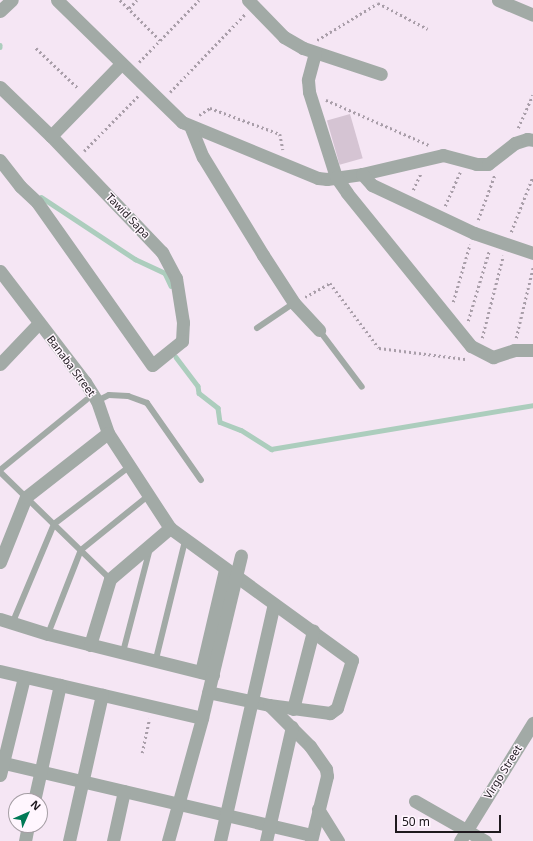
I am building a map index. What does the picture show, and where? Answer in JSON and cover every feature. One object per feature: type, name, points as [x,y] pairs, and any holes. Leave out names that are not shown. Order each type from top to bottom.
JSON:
[{"type":"street","points":[[0,11],[12,0]]},
{"type":"street","points":[[57,0],[145,89],[191,128],[318,178],[362,174],[448,155],[482,165],[495,160],[521,140],[533,140]]},
{"type":"street","points":[[498,0],[533,15]]},
{"type":"street","points":[[251,3],[284,37],[303,48],[381,74]]},
{"type":"street","points":[[315,53],[308,80],[309,92],[336,176],[448,318],[478,352],[493,357],[514,350],[533,350]]},
{"type":"street","points":[[51,136],[89,98],[125,68]]},
{"type":"street","name":"Tawid Sapa","points":[[0,87],[51,136],[162,252],[174,270],[183,322],[182,341],[152,364],[37,202],[20,186],[0,160]]},
{"type":"street","points":[[191,128],[203,158],[294,303],[318,330]]},
{"type":"street","points":[[362,174],[372,185],[474,233],[533,253]]},
{"type":"street","name":"Banaba Street","points":[[0,272],[91,401],[108,433],[170,528],[185,541],[351,658],[353,664],[334,711],[330,713],[292,708]]},
{"type":"street","points":[[0,364],[38,324]]},
{"type":"street","points":[[0,562],[26,497],[108,433]]},
{"type":"street","points":[[90,645],[110,579],[170,528]]},
{"type":"street","points":[[168,841],[180,804],[202,718],[208,692],[207,673],[231,574],[241,556]]},
{"type":"street","points":[[220,841],[274,604]]},
{"type":"street","points":[[6,621],[90,645],[156,659],[207,673]]},
{"type":"street","points":[[208,692],[269,705],[292,708],[313,631]]},
{"type":"street","points":[[0,670],[202,718]]},
{"type":"street","points":[[0,775],[24,676]]},
{"type":"street","points":[[36,793],[60,685]]},
{"type":"street","points":[[69,841],[102,695]]},
{"type":"street","points":[[2,762],[226,815],[311,838],[327,776],[326,769],[310,746],[269,705]]},
{"type":"street","name":"Virgo Street","points":[[463,836],[533,723]]},
{"type":"street","points":[[266,841],[292,727]]},
{"type":"street","points":[[112,841],[124,791]]},
{"type":"street","points":[[415,801],[463,836],[485,841]]},
{"type":"street","points":[[318,810],[338,841]]},
{"type":"lane","points":[[256,328],[294,303]]},
{"type":"lane","points":[[318,330],[362,387]]},
{"type":"lane","points":[[110,579],[0,471],[91,401],[110,395],[128,396],[147,403],[201,480]]},
{"type":"lane","points":[[6,621],[54,524],[130,466]]},
{"type":"lane","points":[[48,634],[81,550],[148,496]]},
{"type":"lane","points":[[156,659],[185,541]]},
{"type":"lane","points":[[123,652],[152,543]]},
{"type":"path","points":[[120,0],[160,40]]},
{"type":"path","points":[[128,8],[137,0]]},
{"type":"path","points":[[125,68],[160,40],[199,0]]},
{"type":"path","points":[[160,103],[251,3]]},
{"type":"path","points":[[303,48],[378,3],[428,29]]},
{"type":"path","points":[[36,48],[89,98]]},
{"type":"path","points":[[74,160],[145,89]]},
{"type":"path","points":[[309,92],[448,155]]},
{"type":"path","points":[[509,149],[533,95]]},
{"type":"path","points":[[191,128],[202,112],[210,108],[280,134],[284,144],[279,162]]},
{"type":"path","points":[[409,202],[427,160]]},
{"type":"path","points":[[440,217],[465,160]]},
{"type":"path","points":[[448,318],[474,233],[495,173],[495,160]]},
{"type":"path","points":[[464,337],[492,240]]},
{"type":"path","points":[[514,350],[533,267]]},
{"type":"path","points":[[142,753],[151,706]]},
{"type":"shaded area","points":[[350,114],[363,158],[340,165],[327,121]]},
{"type":"waterway","points":[[41,197],[135,259],[165,273],[171,286]]},
{"type":"waterway","points":[[176,357],[198,386],[199,393],[218,408],[220,422],[241,430],[271,449],[533,405]]}]
